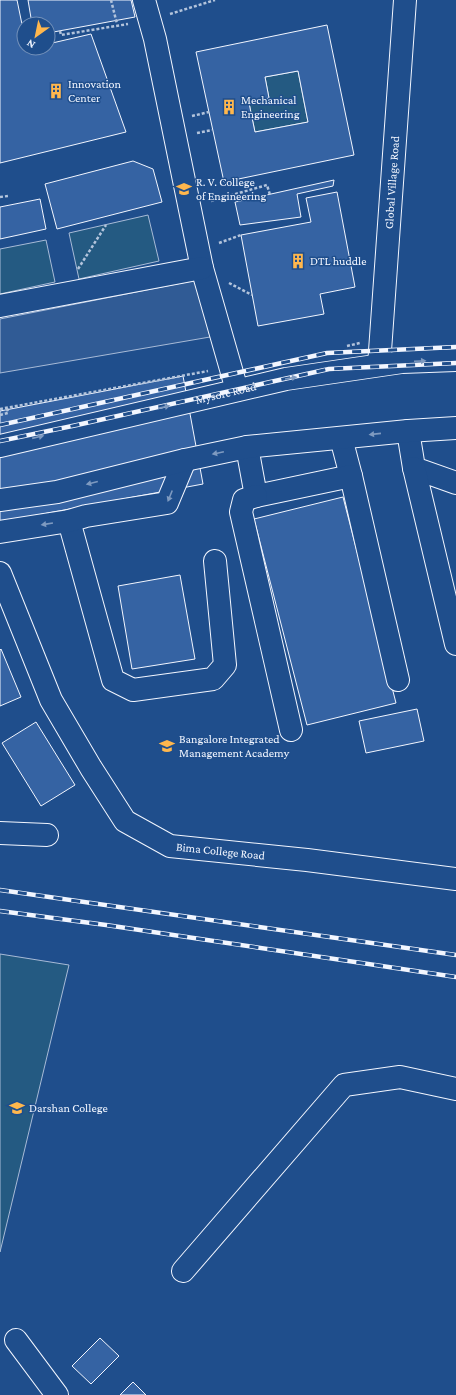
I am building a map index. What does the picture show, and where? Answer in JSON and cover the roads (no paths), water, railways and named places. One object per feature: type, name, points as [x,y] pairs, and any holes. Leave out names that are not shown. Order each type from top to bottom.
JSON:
[{"type":"main road","points":[[144,0],[155,40],[202,268],[231,367],[236,390]]},
{"type":"main road","name":"Global Village Road","points":[[379,365],[405,0]]},
{"type":"main road","points":[[0,306],[202,268]]},
{"type":"main road","name":"Mysore Road","points":[[0,446],[286,379],[402,362],[456,360]]},
{"type":"main road","points":[[0,500],[57,492],[247,446],[456,428]]},
{"type":"main road","points":[[408,431],[414,468],[456,644]]},
{"type":"main road","points":[[341,438],[398,680]]},
{"type":"main road","points":[[247,446],[256,496]]},
{"type":"main road","points":[[0,532],[167,503],[185,460]]},
{"type":"main road","points":[[414,468],[456,484]]},
{"type":"main road","points":[[291,730],[240,512],[244,500],[256,496],[351,476]]},
{"type":"main road","points":[[69,521],[113,680],[133,690],[213,679],[225,664],[215,561]]},
{"type":"main road","name":"Bima College Road","points":[[0,573],[51,700],[91,768],[125,821],[170,846],[307,860],[456,879]]},
{"type":"main road","points":[[0,833],[47,835]]},
{"type":"main road","points":[[183,1271],[344,1085],[400,1077],[456,1089]]},
{"type":"main road","points":[[16,1340],[57,1395]]},
{"type":"railway","points":[[0,425],[327,353],[456,347]]},
{"type":"railway","points":[[0,441],[329,369],[456,363]]},
{"type":"railway","points":[[0,890],[456,955]]},
{"type":"railway","points":[[0,911],[106,925],[456,977]]},
{"type":"place","name":"Innovation Center","points":[[56,91]]},
{"type":"place","name":"Mechanical Engineering","points":[[229,107]]},
{"type":"place","name":"R. V. College of Engineering","points":[[184,189]]},
{"type":"place","name":"DTL huddle","points":[[298,261]]},
{"type":"place","name":"Bangalore Integrated Management Academy","points":[[167,746]]},
{"type":"place","name":"Darshan College","points":[[17,1108]]}]
